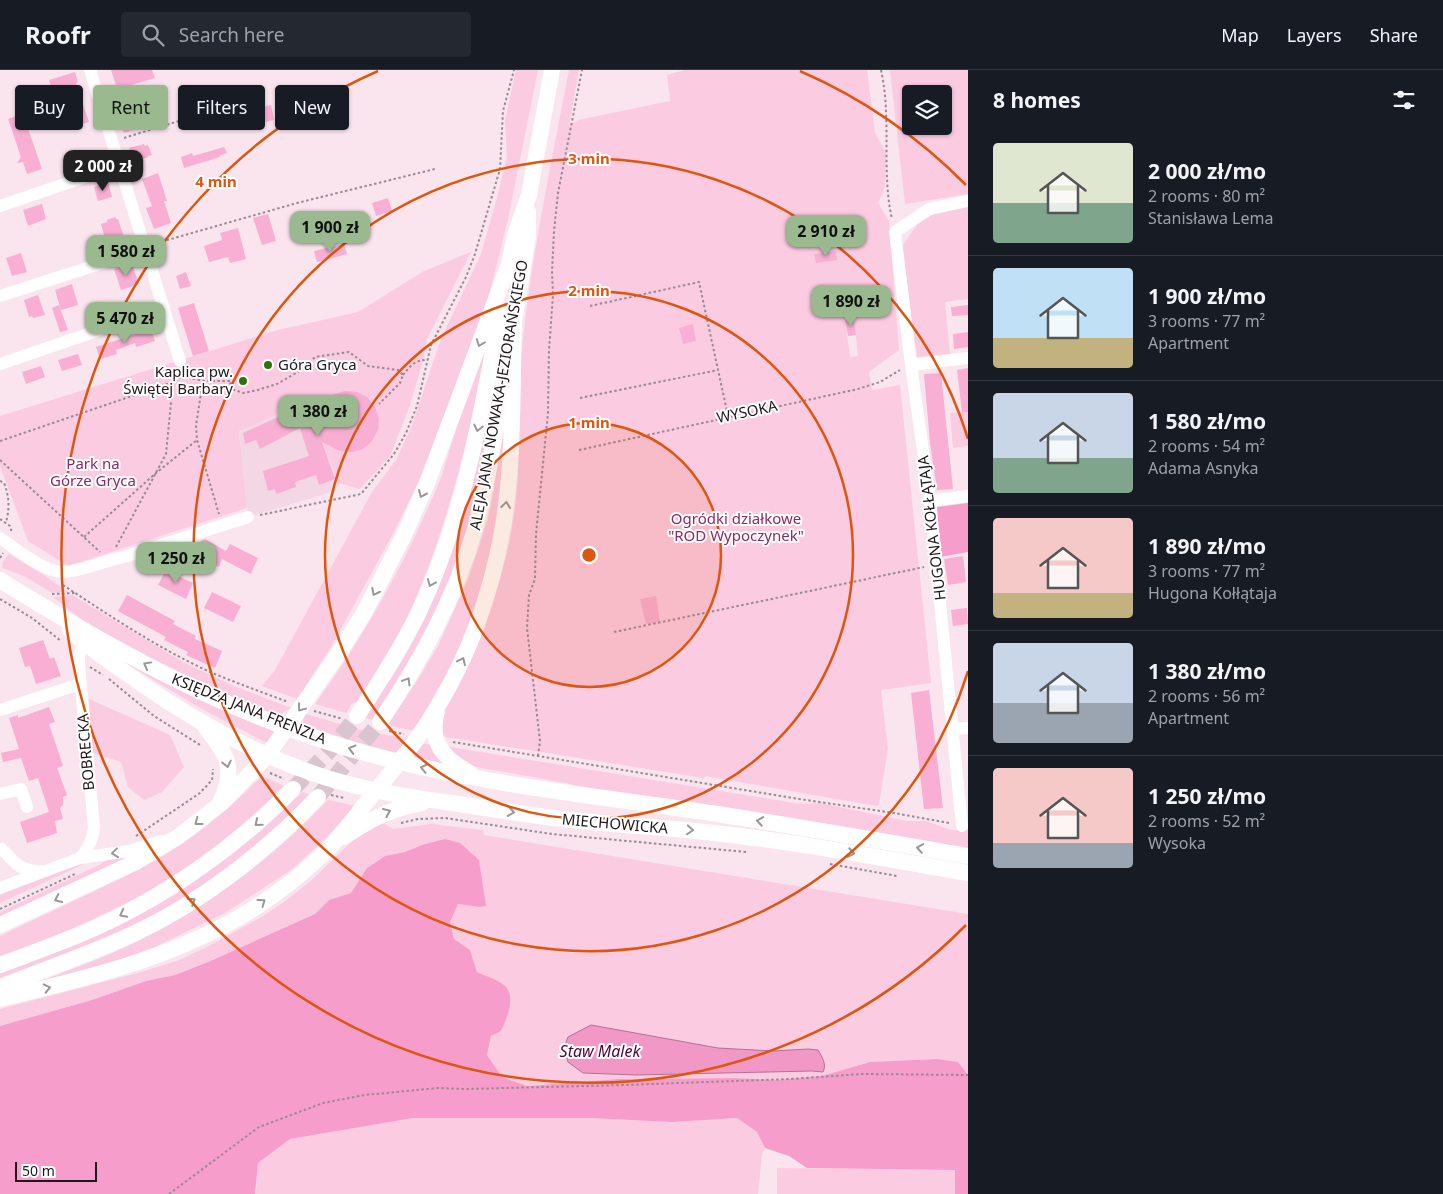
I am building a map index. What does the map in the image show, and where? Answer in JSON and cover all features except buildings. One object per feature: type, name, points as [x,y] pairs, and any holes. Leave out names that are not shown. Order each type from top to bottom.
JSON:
[{"type":"main road","name":"ALEJA JANA NOWAKA-JEZIORAŃSKIEGO","points":[[352,718],[391,665],[417,615],[441,558],[463,491],[480,415],[515,235],[529,195],[552,70]]},
{"type":"main road","name":"ALEJA JANA NOWAKA-JEZIORAŃSKIEGO","points":[[384,726],[446,607],[476,528],[514,324],[528,236],[529,195]]},
{"type":"main road","points":[[0,925],[136,862],[179,836],[217,807],[241,785],[267,756],[339,654],[364,612],[405,533],[428,481],[509,264]]},
{"type":"main road","points":[[0,999],[107,973],[162,954],[204,936],[254,908],[301,874],[330,846],[399,763],[439,704],[468,647],[496,562],[503,529],[510,460],[514,324]]},
{"type":"main road","name":"KSIĘDZA JANA FRENZLA","points":[[0,580],[52,613],[182,684],[287,728],[342,747],[399,763]]},
{"type":"main road","name":"KSIĘDZA JANA FRENZLA","points":[[52,613],[85,643],[159,696],[203,725],[267,756]]},
{"type":"main road","points":[[439,704],[435,719],[436,740],[439,746],[447,758],[458,767],[483,780]]},
{"type":"main road","points":[[203,725],[224,751],[228,761],[228,785],[217,807]]},
{"type":"main road","name":"MIECHOWICKA","points":[[267,756],[326,777],[376,790],[463,805],[574,820],[772,840],[968,873]]},
{"type":"main road","name":"MIECHOWICKA","points":[[399,763],[483,780],[610,800],[725,815],[968,856]]},
{"type":"main road","points":[[0,965],[87,931],[158,895],[204,866],[231,845],[270,813],[293,789]]},
{"type":"main road","points":[[0,987],[100,949],[137,932],[188,903],[224,880],[252,858],[298,819],[318,797]]},
{"type":"main road","points":[[330,846],[369,820],[399,807],[422,803],[463,805]]},
{"type":"street","points":[[90,70],[182,366]]},
{"type":"street","points":[[0,206],[120,165]]},
{"type":"street","points":[[895,232],[929,209],[968,201]]},
{"type":"street","name":"HUGONA KOŁŁĄTAJA","points":[[895,232],[930,501],[962,826]]},
{"type":"street","points":[[0,296],[145,248]]},
{"type":"street","points":[[0,364],[164,308]]},
{"type":"street","points":[[911,365],[968,358]]},
{"type":"street","points":[[930,501],[968,496]]},
{"type":"street","points":[[0,538],[31,558],[58,572],[73,571],[124,557],[248,517]]},
{"type":"street","name":"BOBRECKA","points":[[80,858],[92,840],[94,827],[78,659],[85,643]]},
{"type":"street","points":[[0,710],[80,684]]},
{"type":"street","points":[[953,729],[968,728]]},
{"type":"street","points":[[0,794],[21,789],[27,807]]},
{"type":"street","points":[[0,888],[80,858],[129,851],[179,836]]},
{"type":"street","points":[[1,848],[17,865],[26,870],[42,871]]},
{"type":"path","points":[[248,517],[361,494],[394,454],[406,433],[417,406],[431,345],[466,276],[497,182],[501,159],[504,111],[514,70]]},
{"type":"path","points":[[538,756],[540,741],[527,628],[529,595],[535,579],[536,534],[548,413],[554,295],[552,272],[554,231],[558,193],[582,70]]},
{"type":"path","points":[[881,70],[886,103],[888,202],[895,232]]},
{"type":"path","points":[[112,141],[178,121]]},
{"type":"path","points":[[145,248],[297,203],[435,169]]},
{"type":"path","points":[[590,306],[700,282],[728,416]]},
{"type":"path","points":[[0,441],[173,382],[183,376],[203,380],[231,381],[229,388],[243,393],[278,384],[302,369],[315,357],[349,352],[368,366],[398,370],[403,375]]},
{"type":"path","points":[[379,404],[400,383],[410,366],[420,360],[428,360]]},
{"type":"path","name":"WYSOKA","points":[[579,450],[874,384],[911,365]]},
{"type":"path","points":[[182,366],[183,376]]},
{"type":"path","points":[[580,398],[718,370]]},
{"type":"path","points":[[203,380],[196,424],[197,440],[222,524]]},
{"type":"path","points":[[0,460],[109,560],[166,454],[173,382]]},
{"type":"path","points":[[84,537],[156,473],[197,440]]},
{"type":"path","points":[[0,480],[4,483],[8,500],[6,522],[0,519]]},
{"type":"path","points":[[614,632],[936,564]]},
{"type":"path","points":[[59,582],[160,645],[211,672],[302,707],[352,718]]},
{"type":"path","points":[[52,594],[75,593]]},
{"type":"path","points":[[0,599],[32,618],[64,644]]},
{"type":"path","points":[[78,659],[113,682],[154,716],[206,749]]},
{"type":"path","points":[[384,726],[418,736]]},
{"type":"path","points":[[436,740],[894,813],[962,826]]},
{"type":"path","points":[[135,837],[200,793],[212,780],[214,764]]},
{"type":"path","points":[[826,863],[902,876]]},
{"type":"path","points":[[0,908],[79,872]]},
{"type":"path","points":[[169,1194],[259,1127],[323,1103],[365,1095],[438,1088],[624,1085],[790,1079],[862,1074],[968,1075]]},
{"type":"shaded area","points":[[307,402],[339,483],[335,491],[248,517],[239,431]]},
{"type":"shaded area","points":[[968,503],[968,552],[940,557],[937,507]]},
{"type":"shaded area","points":[[445,839],[460,843],[479,860],[486,906],[458,904],[450,922],[454,939],[470,950],[477,972],[504,985],[510,995],[510,1007],[506,1020],[501,1031],[491,1036],[487,1055],[502,1077],[527,1086],[618,1079],[735,1078],[777,1080],[822,1076],[870,1062],[937,1059],[958,1062],[968,1075],[968,1194],[955,1194],[955,1170],[807,1168],[789,1156],[765,1148],[757,1132],[737,1118],[672,1122],[591,1118],[413,1118],[290,1139],[258,1163],[255,1194],[0,1194],[0,1026],[92,1000],[146,981],[175,975],[208,962],[315,914],[329,900],[351,893],[367,868],[385,856],[405,852]]},
{"type":"green space","points":[[516,70],[538,70],[508,219],[486,307],[418,483],[394,532],[331,647],[297,699],[262,686],[275,670],[372,492],[396,460],[411,428],[441,339],[481,254],[507,157],[505,120]]},
{"type":"green space","name":"Ogródki działkowe \"ROD Wypoczynek\"","points":[[569,70],[579,70],[569,126],[578,120],[670,101],[667,75],[685,70],[867,70],[875,133],[886,152],[885,187],[878,203],[889,221],[899,350],[869,372],[872,390],[900,385],[931,683],[881,690],[888,749],[879,804],[877,806],[705,776],[704,778],[440,736],[441,711],[449,703],[483,629],[507,553],[518,480],[521,358],[527,304],[537,237]],"holes":[[[854,316],[858,356],[850,357],[845,319]]]},
{"type":"green space","points":[[890,70],[968,70],[968,194],[905,204]]},
{"type":"green space","points":[[968,206],[968,299],[945,302],[950,354],[917,357],[902,246],[919,222],[938,212]]},
{"type":"green space","name":"Park na Górze Gryca","points":[[471,252],[427,339],[423,361],[409,408],[390,456],[360,489],[339,483],[307,402],[239,431],[247,508],[68,566],[28,541],[0,466],[0,416],[278,330],[358,312],[424,271]]},
{"type":"green space","points":[[505,335],[489,444],[466,532],[452,573],[421,642],[373,720],[363,717],[395,673],[408,650],[425,618],[446,567],[458,532],[503,336]]},
{"type":"green space","points":[[487,345],[490,345],[471,426],[449,506],[422,584],[405,622],[379,670],[356,703],[353,702],[346,713],[315,704],[351,652],[383,598],[412,543],[441,478],[460,417]]},
{"type":"green space","points":[[968,411],[968,446],[953,448],[950,413]]},
{"type":"green space","points":[[504,423],[502,499],[481,595],[446,679],[416,731],[392,726],[389,723],[438,646],[469,577],[488,519]]},
{"type":"green space","points":[[9,554],[68,592],[52,593],[24,576],[2,568],[3,562]]},
{"type":"green space","points":[[72,595],[183,662],[234,686],[291,708],[282,713],[267,714],[164,668],[81,619],[53,597]]},
{"type":"green space","points":[[91,642],[275,730],[268,742],[265,742],[200,708]]},
{"type":"green space","points":[[89,699],[170,735],[184,767],[162,792],[144,800],[128,787],[121,762],[90,752]]},
{"type":"green space","points":[[306,714],[357,729],[410,740],[400,754],[394,755],[301,724]]},
{"type":"green space","points":[[419,743],[434,745],[448,766],[410,758]]},
{"type":"green space","points":[[444,746],[801,804],[820,803],[907,821],[926,821],[951,830],[968,830],[968,850],[606,794],[566,783],[471,766]]},
{"type":"green space","points":[[264,777],[284,786],[273,796],[274,799],[201,859],[121,906],[74,928],[0,956],[0,936],[116,881],[168,853],[209,824],[259,779]]},
{"type":"green space","points":[[302,792],[311,795],[238,859],[178,901],[119,932],[0,980],[0,972],[223,861],[262,830]]},
{"type":"green space","points":[[328,800],[356,806],[323,841],[291,870],[223,914],[136,956],[39,982],[128,946],[180,919],[247,873],[289,838]]},
{"type":"green space","points":[[382,822],[393,829],[431,824],[483,830],[484,835],[968,914],[968,1075],[958,1062],[937,1059],[870,1062],[822,1076],[777,1080],[735,1078],[618,1079],[527,1086],[502,1077],[487,1055],[503,984],[477,972],[470,950],[454,939],[450,922],[458,904],[485,906],[479,860],[422,845],[405,852],[385,856],[367,868],[351,893],[329,900],[315,914],[207,962],[175,975],[146,981],[92,1000],[0,1026],[0,1009],[138,973],[179,960],[207,947],[284,902],[313,879],[352,841]],"holes":[[[591,1025],[718,1048],[773,1051],[808,1049],[823,1072],[636,1075],[583,1073]]]},
{"type":"green space","points":[[126,857],[123,861],[0,917],[0,912],[108,859]]},
{"type":"green space","points":[[86,863],[0,903],[0,895],[42,876]]},
{"type":"green space","points":[[413,1118],[591,1118],[672,1122],[737,1118],[757,1132],[765,1148],[762,1154],[758,1194],[256,1194],[258,1163],[290,1139]]},
{"type":"green space","points":[[777,1168],[955,1170],[955,1194],[777,1194]]},
{"type":"water","name":"Staw Malek","points":[[591,1025],[718,1048],[773,1051],[818,1050],[824,1061],[824,1069],[823,1072],[636,1075],[583,1073],[568,1062],[564,1048],[568,1037]]},
{"type":"tunnel","points":[[293,789],[330,750],[357,716]]},
{"type":"tunnel","points":[[318,797],[380,722]]},
{"type":"place","name":"Góra Gryca","points":[[268,365]]},
{"type":"place","name":"Kaplica pw. Świętej Barbary","points":[[243,381]]}]
